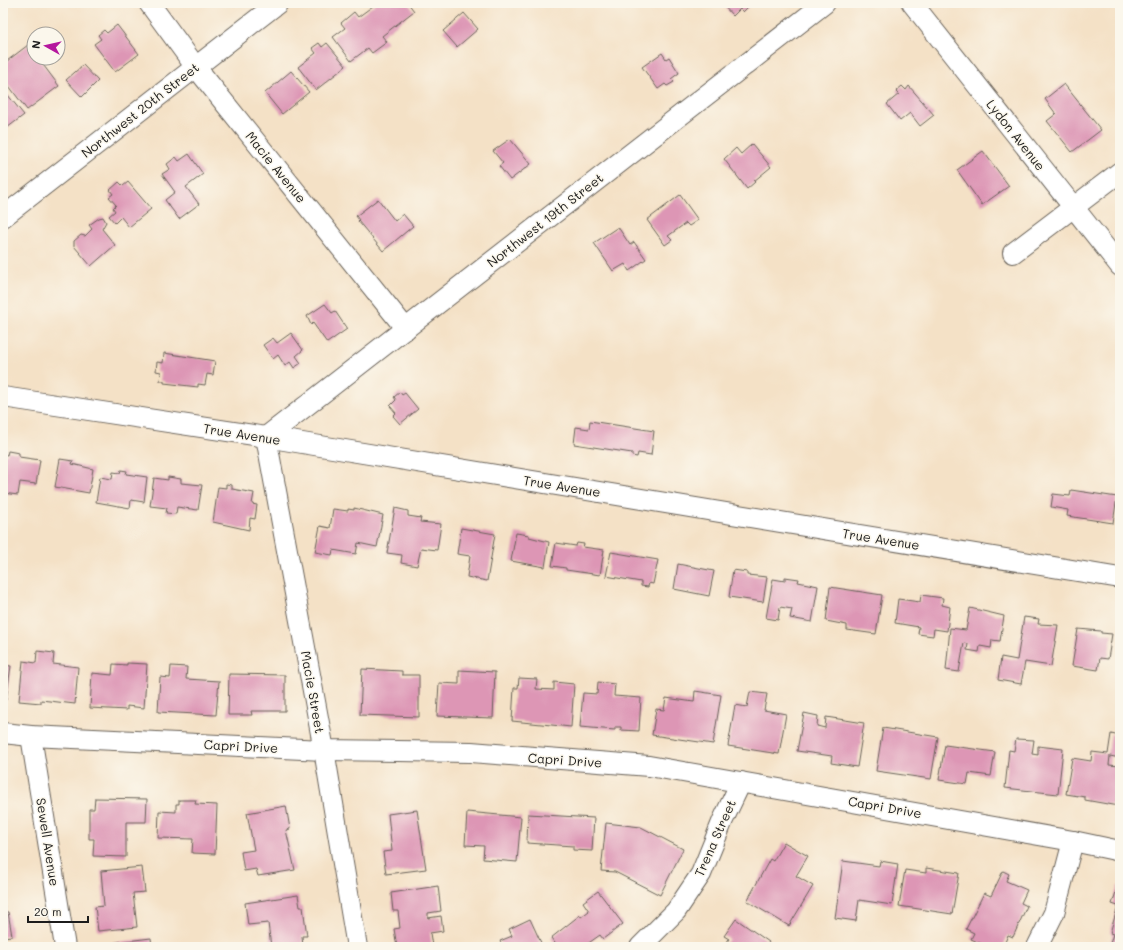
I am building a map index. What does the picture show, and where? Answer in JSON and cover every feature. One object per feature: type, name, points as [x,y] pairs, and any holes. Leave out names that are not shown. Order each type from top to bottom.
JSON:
[{"type":"street","name":"Macie Avenue","points":[[149,3],[195,66],[406,329]]},
{"type":"street","name":"Northwest 20th Street","points":[[3,217],[195,66],[278,3]]},
{"type":"street","name":"Northwest 19th Street","points":[[266,437],[825,3]]},
{"type":"street","name":"Lydon Avenue","points":[[912,3],[1120,266]]},
{"type":"street","points":[[1013,253],[1120,172]]},
{"type":"street","name":"True Avenue","points":[[3,397],[266,437],[1120,578]]},
{"type":"street","name":"Macie Street","points":[[266,437],[324,750],[357,947]]},
{"type":"street","name":"Capri Drive","points":[[3,733],[31,736],[324,750],[472,752],[649,766],[1073,841],[1120,851]]},
{"type":"street","name":"Sewell Avenue","points":[[31,736],[65,947]]},
{"type":"street","name":"Trena Street","points":[[640,947],[676,911],[701,874],[723,820],[741,782]]},
{"type":"street","points":[[1037,947],[1054,913],[1073,841]]},
{"type":"building","points":[[377,3],[408,3],[414,11],[382,36],[387,42],[372,53],[368,48],[351,61],[333,37],[345,28],[341,23],[354,12],[358,17]]},
{"type":"building","points":[[721,3],[749,3],[747,4],[749,6],[743,12],[740,9],[733,16]]},
{"type":"building","points":[[464,13],[478,29],[457,47],[443,31]]},
{"type":"building","points":[[117,25],[139,54],[115,72],[94,44],[101,39],[98,35],[104,30],[107,33]]},
{"type":"building","points":[[319,43],[322,47],[327,43],[346,66],[316,90],[298,67],[316,53],[312,48]]},
{"type":"building","points":[[26,47],[26,66],[44,66],[59,86],[27,110],[3,78],[3,64]]},
{"type":"building","points":[[662,53],[666,59],[669,57],[679,73],[671,79],[674,82],[667,86],[665,84],[658,89],[642,67]]},
{"type":"building","points":[[83,65],[98,81],[82,97],[66,80]]},
{"type":"building","points":[[291,71],[309,92],[282,114],[265,93]]},
{"type":"building","points":[[1064,84],[1101,130],[1072,152],[1047,121],[1056,114],[1045,99]]},
{"type":"building","points":[[902,86],[906,90],[909,86],[934,115],[920,126],[910,113],[900,121],[887,104],[899,94],[896,91]]},
{"type":"building","points":[[3,89],[24,115],[3,131]]},
{"type":"building","points":[[510,139],[531,164],[510,180],[499,166],[503,163],[493,151]]},
{"type":"building","points":[[752,144],[771,167],[747,189],[724,159],[736,148],[741,154]]},
{"type":"building","points":[[983,151],[1009,186],[982,205],[957,170]]},
{"type":"building","points":[[189,154],[203,174],[186,187],[199,204],[179,219],[165,200],[175,192],[162,174],[170,169],[167,164],[176,157],[179,161]]},
{"type":"building","points":[[119,182],[123,186],[128,182],[151,209],[129,227],[121,217],[115,223],[109,216],[115,211],[113,208],[116,205],[109,197],[113,194],[110,190]]},
{"type":"building","points":[[680,195],[698,220],[689,226],[686,223],[668,236],[672,240],[665,245],[647,220]]},
{"type":"building","points":[[378,199],[395,221],[403,214],[413,226],[383,251],[358,221],[359,220],[356,216]]},
{"type":"building","points":[[103,217],[106,222],[102,229],[115,245],[91,266],[74,246],[74,241],[81,235],[85,236],[92,229],[89,225]]},
{"type":"building","points":[[618,227],[630,245],[634,242],[646,259],[629,271],[625,264],[613,271],[594,243]]},
{"type":"building","points":[[325,304],[332,313],[335,311],[347,329],[327,343],[313,323],[311,325],[307,316]]},
{"type":"building","points":[[291,333],[303,350],[296,356],[301,363],[294,368],[290,362],[285,366],[278,355],[273,359],[263,345],[273,338],[277,343]]},
{"type":"building","points":[[164,353],[215,361],[213,375],[207,374],[205,385],[198,384],[198,387],[164,383],[164,381],[160,381],[161,372],[156,371],[157,362],[163,363]]},
{"type":"building","points":[[400,392],[402,395],[405,393],[418,409],[400,424],[393,416],[396,413],[390,406],[396,400],[394,397]]},
{"type":"building","points":[[590,421],[654,431],[651,455],[638,453],[637,457],[632,456],[632,453],[574,444],[576,427],[589,429]]},
{"type":"building","points":[[8,451],[19,453],[19,457],[40,460],[36,484],[20,482],[18,495],[3,493],[3,454],[7,455]]},
{"type":"building","points":[[60,459],[73,461],[72,464],[93,469],[89,493],[55,487]]},
{"type":"building","points":[[121,470],[127,471],[126,474],[147,477],[144,502],[131,500],[130,508],[96,502],[100,477],[112,479],[113,472],[120,473]]},
{"type":"building","points":[[168,477],[181,479],[181,483],[202,485],[198,510],[177,507],[176,514],[166,513],[167,508],[150,506],[154,478],[168,480]]},
{"type":"building","points":[[226,484],[232,485],[232,489],[254,493],[252,504],[257,505],[255,519],[250,518],[249,530],[213,522],[218,487],[226,488]]},
{"type":"building","points":[[1071,490],[1117,497],[1113,523],[1067,516],[1068,510],[1051,507],[1053,494],[1070,496]]},
{"type":"building","points":[[354,508],[383,515],[377,547],[358,543],[356,554],[333,550],[332,555],[315,552],[320,526],[330,528],[333,509],[348,511],[348,509],[354,510]]},
{"type":"building","points":[[395,508],[408,511],[408,516],[421,518],[420,522],[441,524],[437,550],[421,548],[417,566],[401,563],[402,555],[387,553]]},
{"type":"building","points":[[461,528],[495,534],[487,581],[467,577],[470,556],[457,554]]},
{"type":"building","points":[[516,533],[529,535],[529,537],[549,542],[545,567],[511,561]]},
{"type":"building","points":[[556,543],[576,546],[577,543],[584,544],[583,547],[604,550],[600,575],[566,570],[566,568],[552,566]]},
{"type":"building","points":[[611,552],[658,560],[653,584],[649,583],[648,587],[641,586],[641,582],[606,576]]},
{"type":"building","points":[[678,564],[714,571],[709,596],[674,589]]},
{"type":"building","points":[[733,570],[747,572],[747,575],[767,577],[763,602],[729,597]]},
{"type":"building","points":[[785,577],[799,579],[798,582],[818,586],[812,622],[790,618],[792,609],[780,607],[778,620],[766,618],[773,579],[785,581]]},
{"type":"building","points":[[830,587],[882,595],[876,634],[847,630],[847,625],[826,621]]},
{"type":"building","points":[[921,595],[943,598],[942,605],[950,607],[947,631],[934,629],[933,636],[918,634],[919,627],[895,623],[898,599],[920,602]]},
{"type":"building","points":[[970,608],[1004,616],[1000,641],[992,640],[991,648],[980,646],[979,652],[967,650],[968,644],[964,643],[959,672],[946,670],[950,628],[966,630]]},
{"type":"building","points":[[1024,617],[1039,619],[1038,624],[1058,625],[1051,666],[1025,662],[1021,684],[998,680],[1001,657],[1017,660]]},
{"type":"building","points":[[1078,629],[1101,631],[1101,633],[1112,634],[1108,659],[1100,658],[1098,670],[1072,666]]},
{"type":"building","points":[[37,651],[54,653],[53,664],[78,667],[75,704],[41,700],[41,703],[19,701],[23,661],[36,663]]},
{"type":"building","points":[[127,663],[147,664],[144,708],[127,706],[127,710],[90,708],[92,673],[112,675],[113,664],[127,665]]},
{"type":"building","points":[[3,665],[11,666],[6,700],[3,700]]},
{"type":"building","points":[[171,666],[187,667],[186,679],[219,681],[216,715],[158,712],[160,677],[170,678]]},
{"type":"building","points":[[362,669],[402,671],[402,675],[419,675],[419,717],[360,715]]},
{"type":"building","points":[[459,670],[495,672],[493,718],[437,716],[439,683],[459,684]]},
{"type":"building","points":[[229,674],[285,675],[285,711],[251,711],[252,715],[228,715]]},
{"type":"building","points":[[519,678],[537,679],[536,689],[554,690],[554,682],[574,684],[571,727],[512,721],[514,688],[518,688]]},
{"type":"building","points":[[598,682],[615,684],[614,696],[641,698],[639,731],[621,730],[621,727],[615,727],[615,730],[580,727],[583,693],[597,694]]},
{"type":"building","points":[[695,691],[721,695],[713,744],[652,735],[656,709],[664,710],[666,698],[694,702]]},
{"type":"building","points":[[750,692],[767,694],[764,710],[786,714],[779,754],[728,746],[735,705],[747,707]]},
{"type":"building","points":[[804,713],[818,716],[817,726],[825,728],[826,717],[864,723],[857,767],[831,763],[832,756],[797,751]]},
{"type":"building","points":[[883,728],[938,737],[931,779],[876,771]]},
{"type":"building","points":[[1111,734],[1120,736],[1120,758],[1110,756],[1109,765],[1120,766],[1119,806],[1085,800],[1085,797],[1066,794],[1072,758],[1091,761],[1092,752],[1108,754]]},
{"type":"building","points":[[1016,739],[1034,740],[1032,754],[1038,755],[1038,746],[1063,749],[1058,794],[1005,788],[1009,750],[1014,751]]},
{"type":"building","points":[[945,745],[995,752],[991,776],[969,773],[967,784],[939,780]]},
{"type":"building","points":[[95,798],[147,799],[146,822],[126,822],[126,857],[93,856],[94,839],[89,839],[89,809],[94,809]]},
{"type":"building","points":[[179,800],[196,800],[195,804],[217,805],[215,854],[192,853],[193,839],[158,838],[159,811],[176,812],[176,804],[179,804]]},
{"type":"building","points":[[286,806],[290,829],[286,830],[295,870],[258,876],[256,869],[244,871],[241,852],[254,850],[247,813]]},
{"type":"building","points":[[417,810],[426,869],[386,874],[383,852],[392,851],[388,814]]},
{"type":"building","points":[[467,812],[521,817],[517,862],[483,859],[484,846],[465,845]]},
{"type":"building","points":[[528,814],[594,818],[592,851],[573,850],[573,846],[527,843]]},
{"type":"building","points":[[606,823],[641,827],[683,849],[660,895],[615,872],[601,871]]},
{"type":"building","points":[[784,842],[808,856],[796,876],[813,886],[789,926],[747,901],[770,859],[773,861]]},
{"type":"building","points":[[843,861],[879,866],[880,861],[898,864],[892,905],[859,900],[856,921],[835,918]]},
{"type":"building","points":[[142,867],[145,892],[133,893],[137,927],[98,931],[95,907],[104,906],[101,871]]},
{"type":"building","points":[[926,868],[959,873],[952,914],[899,906],[905,870],[926,873]]},
{"type":"building","points":[[1003,871],[1009,874],[1006,881],[1027,890],[1021,903],[1027,906],[1013,937],[1008,935],[1003,947],[989,947],[971,939],[974,933],[966,929],[984,893],[991,896]]},
{"type":"building","points":[[438,886],[441,911],[428,913],[428,918],[441,916],[443,931],[430,933],[432,946],[397,947],[394,929],[400,928],[398,911],[393,911],[391,893]]},
{"type":"building","points":[[1118,886],[1120,887],[1120,947],[1109,947],[1113,934],[1110,933],[1118,906],[1112,904]]},
{"type":"building","points":[[598,891],[623,924],[603,939],[600,935],[583,947],[558,947],[551,938],[580,915],[581,917],[589,911],[583,902]]},
{"type":"building","points":[[298,895],[300,907],[303,907],[307,936],[302,936],[303,947],[271,947],[268,923],[248,925],[245,903]]},
{"type":"building","points":[[3,900],[6,912],[8,912],[12,936],[3,937]]},
{"type":"building","points":[[530,919],[543,947],[503,947],[500,941],[512,936],[509,929]]},
{"type":"building","points":[[736,919],[769,942],[766,947],[723,947],[729,939],[724,936]]},
{"type":"building","points":[[151,938],[152,947],[102,947],[102,944]]}]
